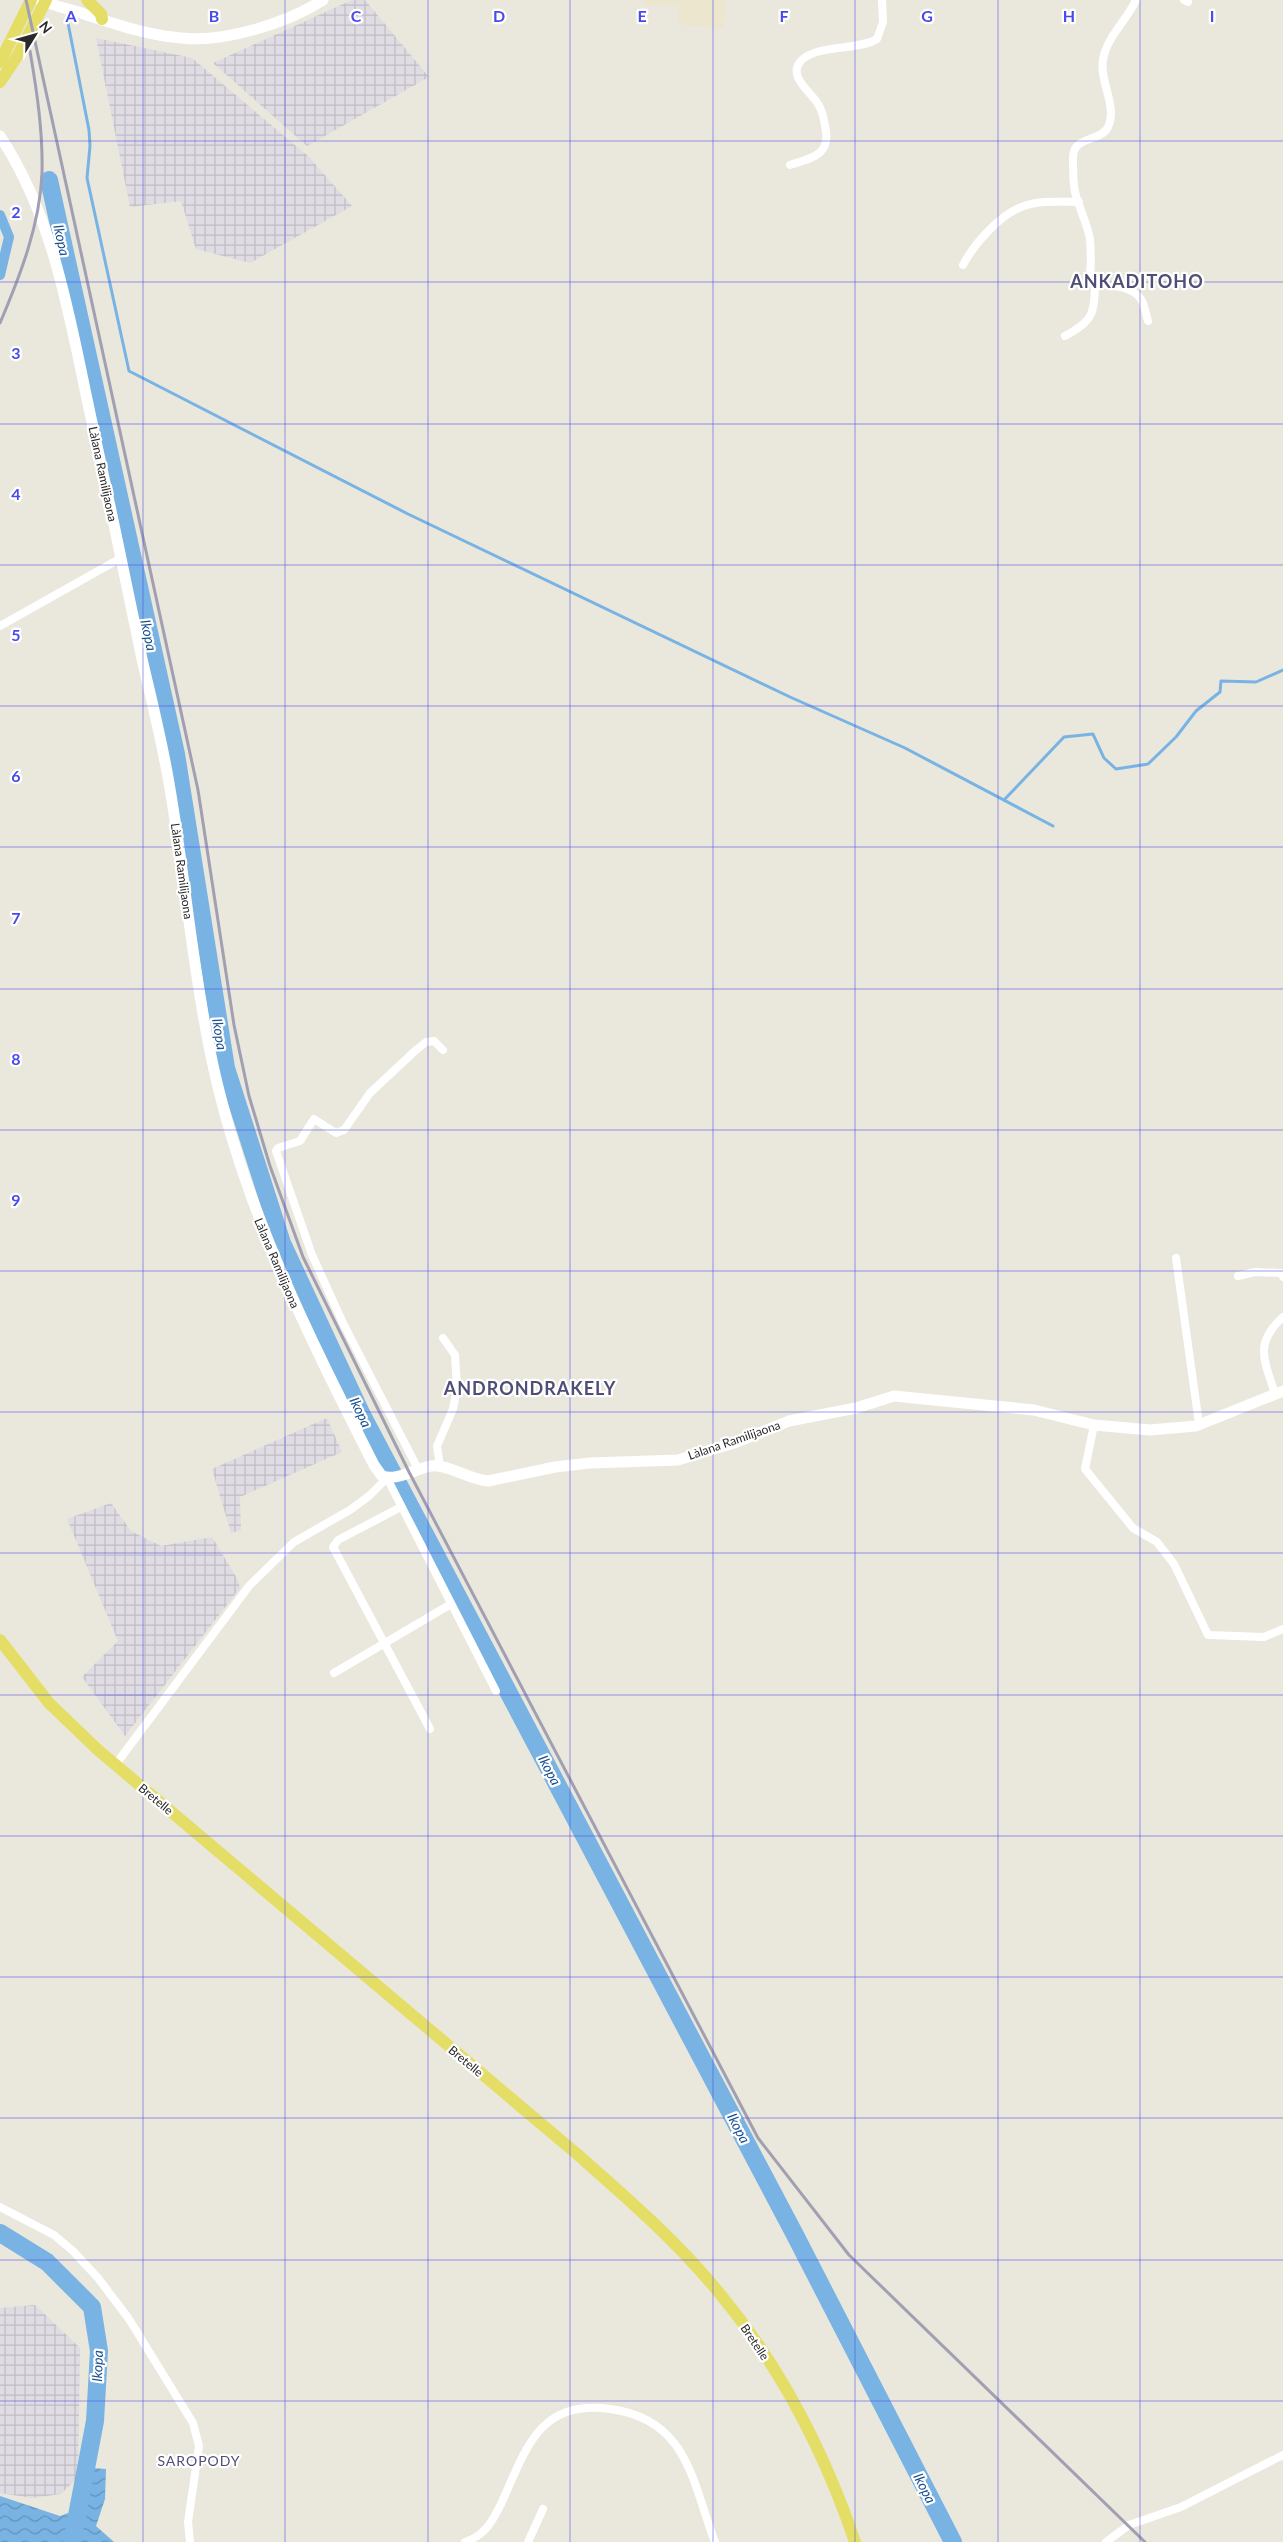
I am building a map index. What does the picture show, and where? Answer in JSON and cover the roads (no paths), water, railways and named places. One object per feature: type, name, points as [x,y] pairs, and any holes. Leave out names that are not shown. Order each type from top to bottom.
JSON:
[{"type":"main road","points":[[0,62],[31,0]]},
{"type":"main road","points":[[88,0],[101,14],[102,19]]},
{"type":"main road","points":[[0,82],[21,49],[44,1]]},
{"type":"main road","name":"Bretelle","points":[[0,1640],[49,1703],[72,1727],[577,2154],[654,2223],[720,2294],[776,2374],[824,2465],[855,2542]]},
{"type":"street","points":[[44,1],[126,28],[179,38],[206,39],[267,25],[306,10],[323,0]]},
{"type":"street","points":[[790,164],[817,154],[825,147],[828,136],[820,106],[797,77],[798,64],[801,60],[810,56],[877,39],[883,22],[882,0]]},
{"type":"street","points":[[1136,0],[1131,12],[1112,38],[1103,60],[1103,76],[1111,115],[1109,126],[1102,133],[1080,143],[1072,156],[1074,190],[1090,239],[1090,277],[1095,283],[1132,290],[1142,300],[1148,321]]},
{"type":"street","name":"Làlana Ramilijaona","points":[[0,136],[30,190],[50,243],[73,338],[170,786],[209,1047],[232,1140],[262,1230],[306,1331],[374,1465],[389,1478],[434,1465],[473,1479],[488,1481],[555,1467],[590,1463],[678,1460],[737,1442],[788,1421],[856,1408],[894,1396],[1034,1410],[1094,1425],[1150,1430],[1199,1424],[1279,1392]]},
{"type":"street","points":[[963,265],[969,253],[989,230],[1023,206],[1079,202]]},
{"type":"street","points":[[1065,336],[1083,326],[1090,319],[1094,310],[1095,283]]},
{"type":"street","points":[[0,626],[121,558]]},
{"type":"street","points":[[418,1469],[343,1324],[312,1255],[276,1151],[278,1148],[300,1141],[310,1122],[314,1119],[336,1133],[344,1130],[370,1093],[416,1050],[434,1041],[443,1050]]},
{"type":"street","points":[[1176,1258],[1187,1352],[1199,1424]]},
{"type":"street","points":[[1238,1276],[1275,1271],[1281,1273],[1283,1277]]},
{"type":"street","points":[[1279,1392],[1266,1364],[1263,1344],[1271,1328],[1283,1318]]},
{"type":"street","points":[[440,1466],[437,1446],[453,1409],[457,1388],[455,1355],[443,1338]]},
{"type":"street","points":[[1094,1425],[1085,1469],[1133,1528],[1157,1542],[1174,1564],[1208,1635],[1264,1636],[1283,1629]]},
{"type":"street","points":[[116,1764],[249,1586],[294,1542],[358,1505],[389,1478],[401,1507],[496,1691]]},
{"type":"street","points":[[401,1507],[338,1540],[333,1547],[430,1729]]},
{"type":"street","points":[[334,1673],[451,1604]]},
{"type":"street","points":[[0,2207],[54,2235],[73,2251],[98,2278],[125,2312],[193,2423],[199,2446],[188,2522],[190,2542]]},
{"type":"street","points":[[465,2542],[478,2540],[491,2525],[530,2441],[538,2430],[563,2412],[579,2407],[616,2409],[642,2418],[664,2431],[677,2444],[686,2459],[716,2542]]},
{"type":"street","points":[[1106,2542],[1129,2525],[1181,2507],[1283,2455]]},
{"type":"street","points":[[528,2542],[543,2510]]},
{"type":"water","points":[[92,2468],[106,2469],[105,2499],[96,2526],[114,2542],[0,2542],[0,2496],[60,2516],[87,2506]]},
{"type":"waterway","points":[[67,18],[89,130],[90,146],[87,178],[129,371],[408,514],[790,697],[905,748],[1053,826]]},
{"type":"waterway","name":"Ikopa","points":[[49,180],[176,754],[226,1068],[282,1243],[362,1415],[794,2233],[953,2542]]},
{"type":"waterway","points":[[0,215],[9,237],[0,275]]},
{"type":"waterway","points":[[1004,800],[1064,737],[1093,734],[1104,758],[1116,769],[1148,764],[1176,737],[1196,711],[1220,692],[1221,681],[1256,682],[1283,670]]},
{"type":"waterway","name":"Ikopa","points":[[0,2233],[47,2262],[92,2307],[99,2351],[95,2421],[72,2542]]},
{"type":"railway","points":[[26,0],[198,790],[234,1025],[249,1096],[270,1166],[303,1257],[409,1472],[758,2138],[849,2255],[1145,2542]]},
{"type":"railway","points":[[0,323],[28,250],[40,192],[42,173],[40,127],[30,51]]},
{"type":"district","name":"ANKADITOHO","points":[[1137,281]]},
{"type":"district","name":"ANDRONDRAKELY","points":[[530,1388]]},
{"type":"district","name":"SAROPODY","points":[[199,2460]]}]
